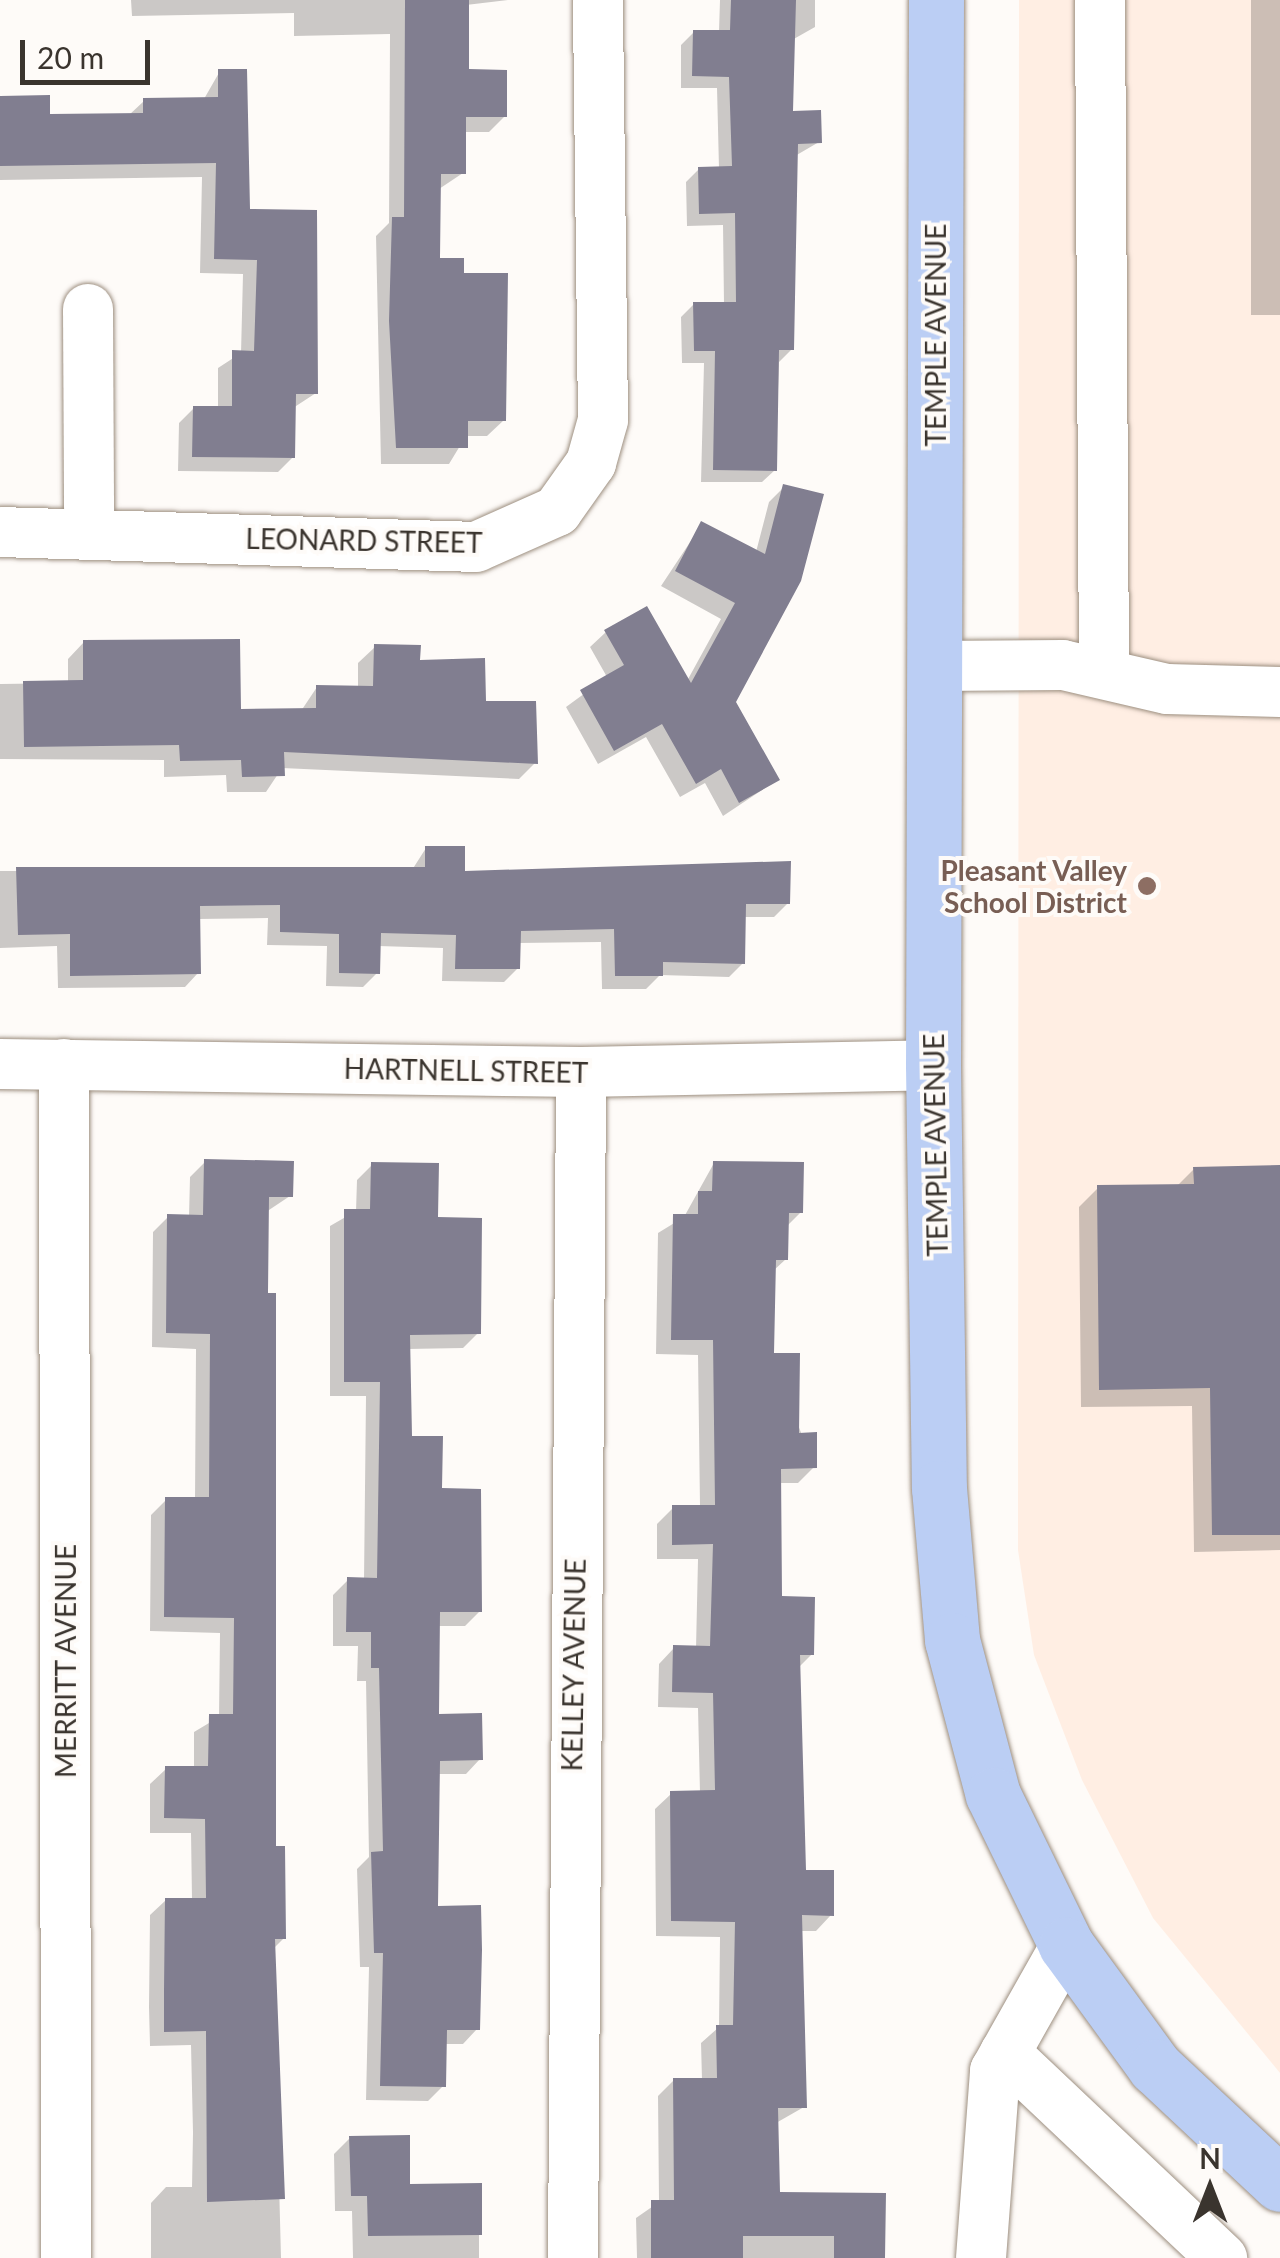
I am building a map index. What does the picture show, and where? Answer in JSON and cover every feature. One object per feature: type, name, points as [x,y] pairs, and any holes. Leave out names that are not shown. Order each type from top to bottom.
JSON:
[{"type":"main road","name":"TEMPLE AVENUE","points":[[936,0],[933,1065],[947,1606],[993,1795],[1066,1945],[1156,2067],[1280,2184]]},
{"type":"street","name":"LEONARD STREET","points":[[0,532],[476,547],[556,511],[591,463],[603,420],[598,0]]},
{"type":"street","points":[[1100,0],[1104,671]]},
{"type":"street","points":[[88,309],[90,532]]},
{"type":"street","points":[[935,666],[1104,671],[1167,689],[1280,692]]},
{"type":"street","name":"HARTNELL STREET","points":[[0,1064],[582,1072],[933,1065]]},
{"type":"street","name":"MERRITT AVENUE","points":[[64,1064],[66,2258]]},
{"type":"street","name":"KELLEY AVENUE","points":[[573,2258],[582,1072]]},
{"type":"street","points":[[981,2258],[982,2157],[1005,2053],[1066,1945]]},
{"type":"street","points":[[1005,2053],[1222,2258]]},
{"type":"shaded area","points":[[1019,0],[1280,0],[1280,2073],[1153,1918],[1082,1780],[1034,1655],[1018,1550]]},
{"type":"building","points":[[405,0],[469,0],[469,69],[507,70],[507,117],[466,117],[466,174],[441,174],[440,258],[464,258],[464,273],[508,273],[506,421],[468,421],[468,448],[396,448],[389,321],[392,217],[404,217]]},
{"type":"building","points":[[731,0],[796,0],[793,111],[821,110],[822,143],[798,144],[794,350],[779,350],[777,471],[713,470],[715,351],[694,351],[693,302],[736,302],[735,213],[699,214],[698,167],[732,166],[729,77],[692,76],[693,30],[730,30]]},
{"type":"building","points":[[218,69],[247,69],[250,209],[317,210],[318,394],[296,394],[295,458],[192,457],[193,406],[232,406],[232,350],[254,351],[257,260],[214,259],[216,163],[0,166],[0,96],[50,95],[50,114],[143,113],[143,98],[218,97]]},
{"type":"building","points":[[783,484],[824,494],[801,581],[736,702],[780,780],[739,803],[721,769],[696,784],[662,724],[614,751],[580,690],[624,665],[604,630],[647,606],[691,683],[735,603],[675,571],[701,521],[765,554]]},
{"type":"building","points":[[240,639],[241,709],[316,708],[316,685],[373,686],[374,644],[421,645],[420,660],[485,658],[486,701],[536,701],[538,764],[284,752],[285,776],[242,777],[241,760],[180,761],[179,745],[24,747],[23,681],[83,680],[83,640]]},
{"type":"building","points":[[425,846],[465,846],[465,871],[791,861],[790,904],[746,904],[745,964],[663,962],[663,976],[615,976],[614,929],[521,931],[520,969],[455,969],[456,935],[381,933],[380,974],[339,973],[339,934],[280,932],[280,905],[200,906],[201,974],[70,976],[70,934],[18,935],[16,867],[425,867]]},
{"type":"building","points":[[204,1159],[294,1161],[293,1197],[269,1197],[268,1293],[276,1293],[276,1846],[285,1846],[286,1939],[275,1939],[285,2199],[207,2202],[206,2031],[164,2032],[165,1898],[206,1898],[205,1819],[164,1818],[165,1766],[208,1766],[209,1714],[233,1714],[234,1618],[164,1617],[165,1497],[209,1497],[210,1334],[166,1333],[167,1214],[203,1215]]},
{"type":"building","points":[[713,1161],[804,1162],[803,1213],[789,1213],[788,1260],[776,1260],[774,1353],[800,1353],[799,1433],[817,1432],[817,1468],[781,1469],[782,1596],[815,1597],[814,1655],[800,1655],[806,1870],[834,1870],[834,1916],[802,1915],[807,2108],[778,2108],[780,2192],[886,2193],[885,2258],[834,2258],[834,2236],[743,2236],[743,2258],[651,2258],[651,2200],[674,2200],[673,2078],[717,2078],[716,2025],[733,2025],[735,1922],[671,1921],[670,1791],[715,1790],[713,1693],[672,1692],[673,1645],[710,1646],[713,1544],[672,1545],[672,1505],[715,1505],[713,1340],[671,1340],[673,1214],[698,1214],[698,1191],[712,1191]]},
{"type":"building","points":[[371,1162],[439,1163],[438,1217],[482,1218],[481,1334],[410,1335],[412,1436],[443,1436],[442,1488],[481,1489],[482,1612],[440,1612],[439,1714],[482,1713],[483,1760],[440,1761],[438,1906],[481,1905],[482,1950],[480,2030],[447,2030],[446,2087],[380,2086],[383,1953],[374,1953],[371,1852],[383,1851],[379,1668],[371,1668],[371,1632],[346,1632],[347,1577],[377,1578],[380,1382],[344,1382],[344,1209],[370,1209]]},
{"type":"building","points":[[1280,1165],[1280,1535],[1212,1535],[1210,1388],[1099,1390],[1097,1185],[1194,1184],[1193,1167]]},
{"type":"building","points":[[410,2135],[410,2184],[482,2183],[482,2235],[368,2236],[367,2196],[351,2196],[349,2136]]},
{"type":"place","name":"Pleasant Valley School District","points":[[1147,886]]}]
